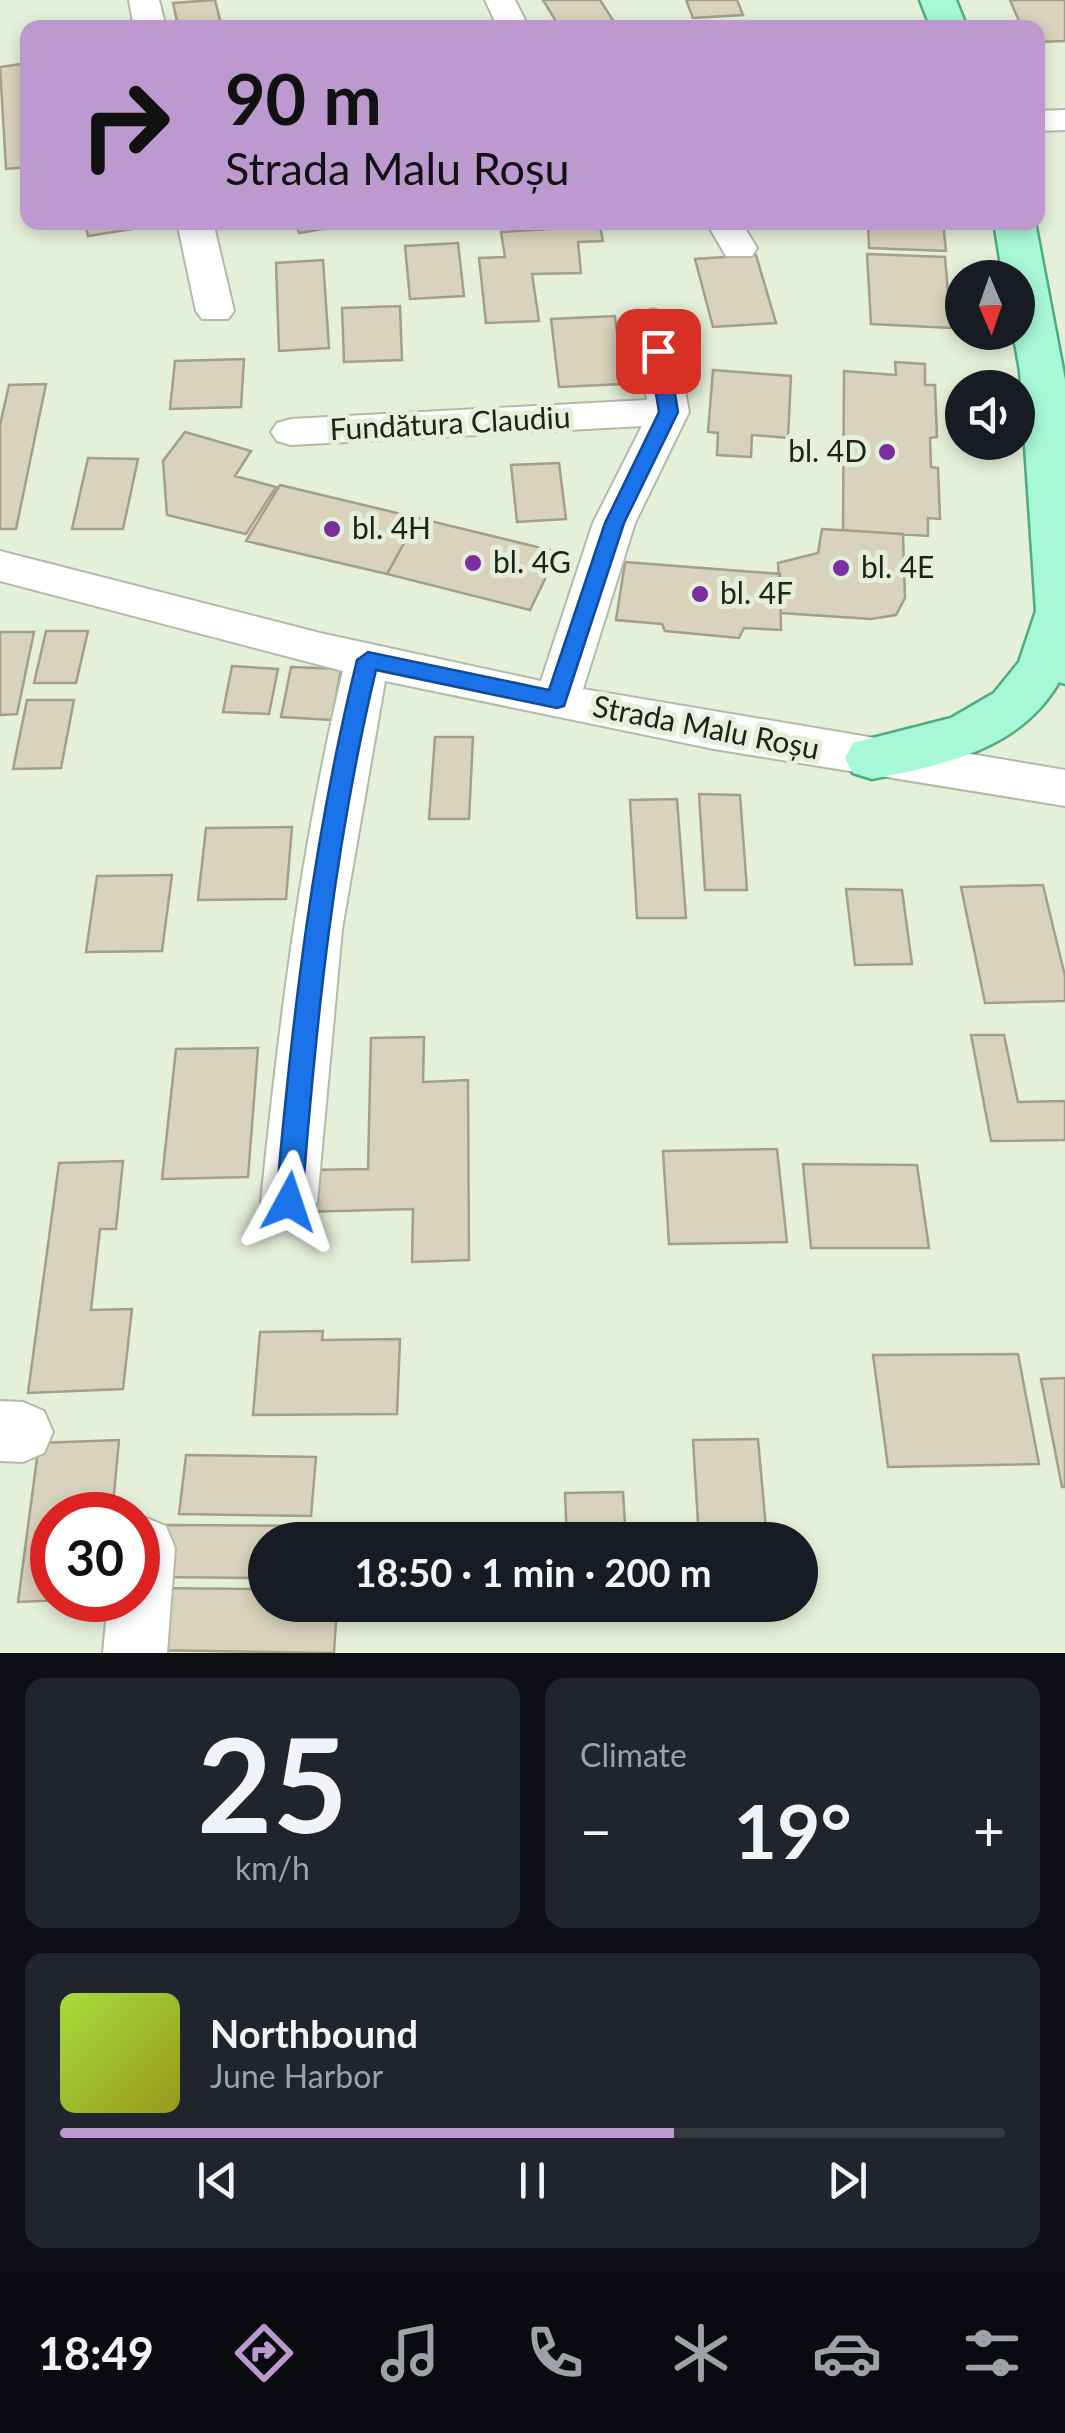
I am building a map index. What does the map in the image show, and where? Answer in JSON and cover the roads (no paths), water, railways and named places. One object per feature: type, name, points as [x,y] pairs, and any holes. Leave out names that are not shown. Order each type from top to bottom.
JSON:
[{"type":"main road","points":[[1016,230],[1053,373],[1065,665]]},
{"type":"main road","points":[[872,758],[954,740],[988,724],[1026,692],[1042,667],[1060,611]]},
{"type":"street","points":[[197,230],[215,311]]},
{"type":"street","points":[[557,700],[614,523],[669,412],[653,320]]},
{"type":"street","name":"Fundătura Claudiu","points":[[290,432],[669,412]]},
{"type":"street","name":"Strada Malu Roșu","points":[[0,566],[368,660],[557,700],[872,758],[1065,788]]},
{"type":"street","points":[[289,1202],[306,993],[342,767],[368,660]]},
{"type":"street","points":[[135,1653],[138,1622]]},
{"type":"place","name":"bl. 4D","points":[[887,452]]},
{"type":"place","name":"bl. 4H","points":[[332,529]]},
{"type":"place","name":"bl. 4G","points":[[473,563]]},
{"type":"place","name":"bl. 4E","points":[[841,568]]},
{"type":"place","name":"bl. 4F","points":[[700,594]]}]
